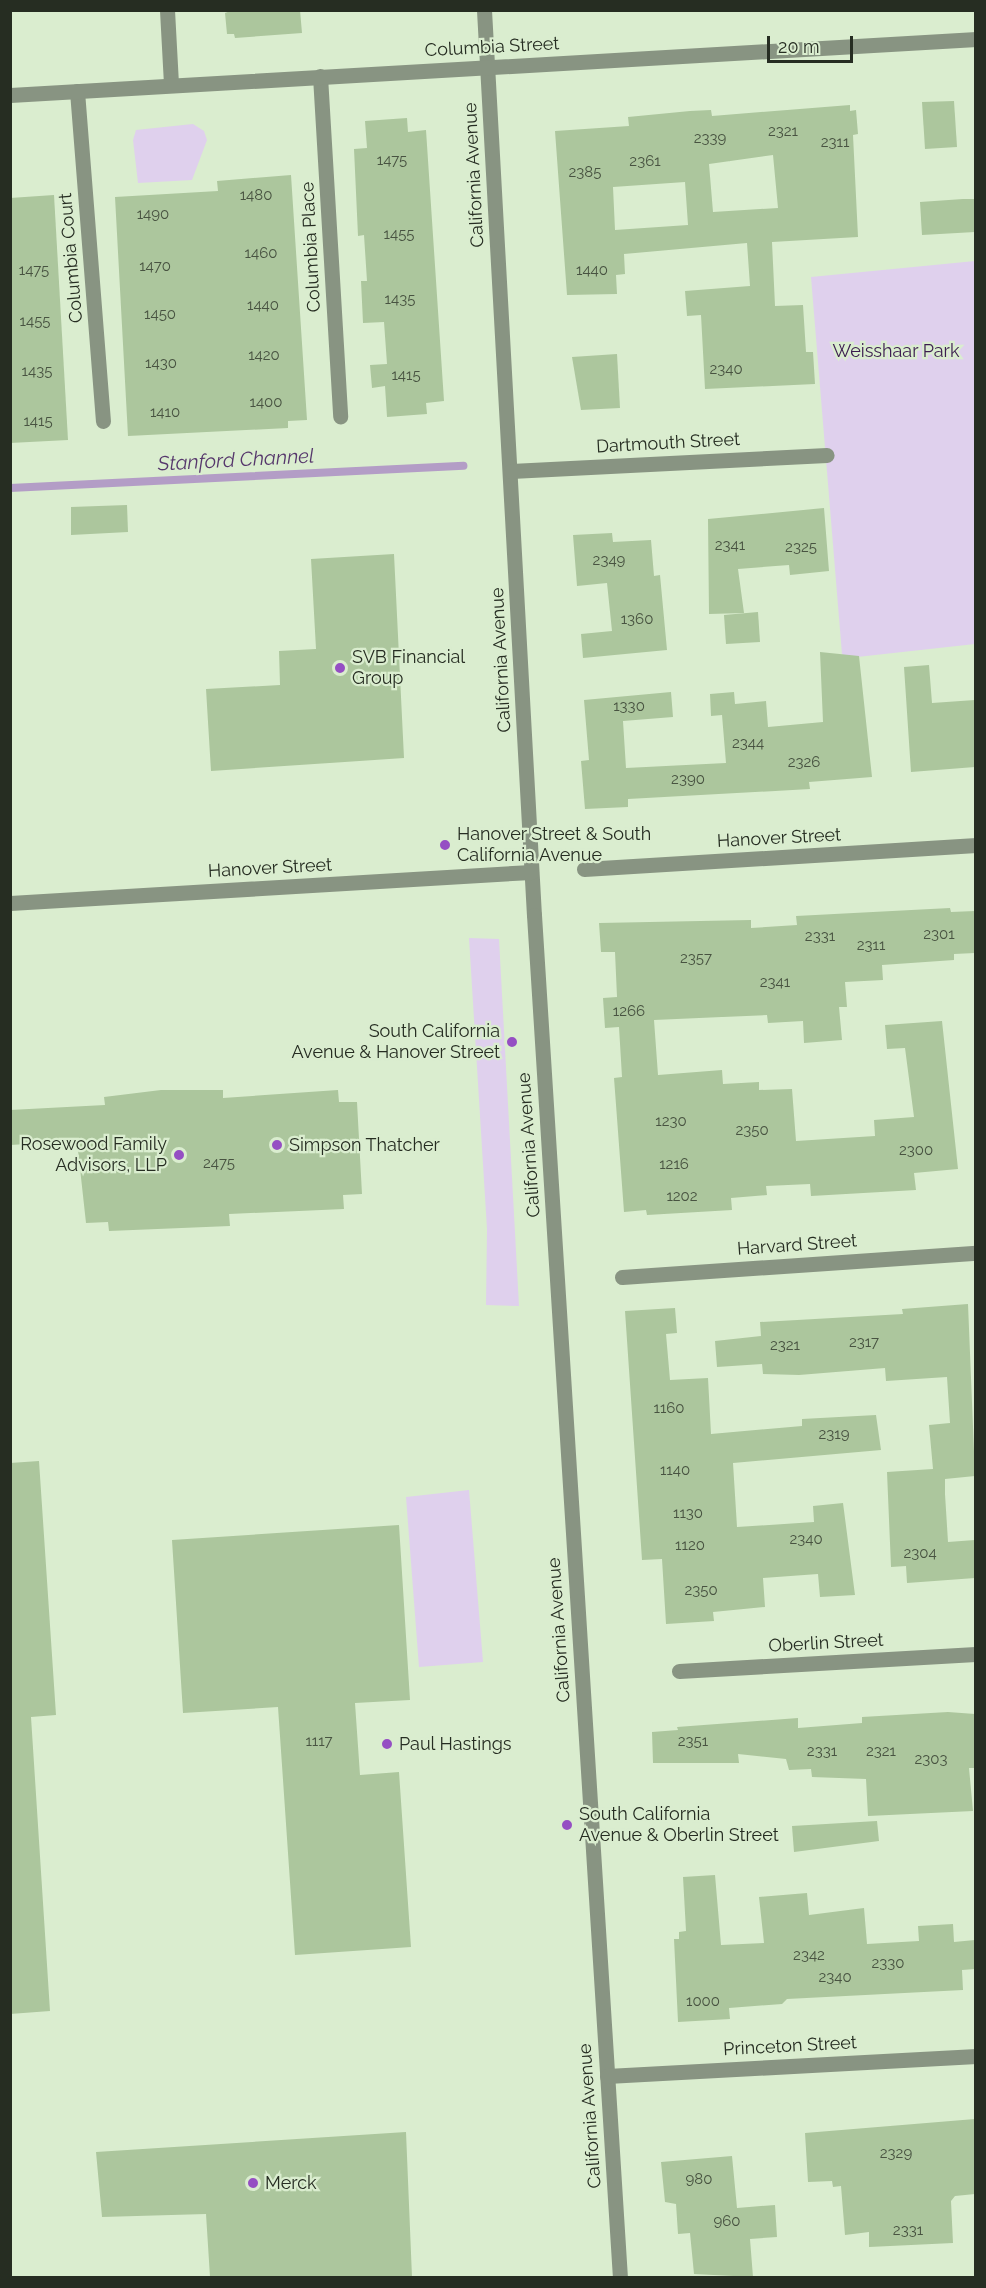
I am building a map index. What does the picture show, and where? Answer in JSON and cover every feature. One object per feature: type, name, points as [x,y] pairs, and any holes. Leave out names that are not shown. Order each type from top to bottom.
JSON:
[{"type":"street","points":[[167,10],[171,85]]},
{"type":"street","name":"California Avenue","points":[[484,10],[511,471],[531,873],[620,2277]]},
{"type":"street","name":"Columbia Street","points":[[10,95],[975,39]]},
{"type":"street","name":"Columbia Place","points":[[320,76],[340,416]]},
{"type":"street","name":"Columbia Court","points":[[77,91],[104,421]]},
{"type":"street","name":"Dartmouth Street","points":[[511,471],[828,455]]},
{"type":"street","name":"Hanover Street","points":[[584,869],[975,845]]},
{"type":"street","name":"Hanover Street","points":[[10,903],[531,873]]},
{"type":"street","name":"Harvard Street","points":[[622,1277],[975,1253]]},
{"type":"street","name":"Oberlin Street","points":[[679,1671],[975,1654]]},
{"type":"street","name":"Princeton Street","points":[[607,2076],[975,2056]]},
{"type":"green space","points":[[193,124],[204,131],[207,140],[192,180],[138,183],[133,140],[136,130]]},
{"type":"green space","name":"Weisshaar Park","points":[[975,261],[975,644],[848,658],[842,654],[811,277]]},
{"type":"green space","points":[[469,938],[499,939],[519,1306],[486,1305],[487,1229]]},
{"type":"green space","points":[[469,1490],[483,1662],[419,1667],[406,1497]]},
{"type":"building","points":[[233,10],[300,10],[302,33],[235,38],[234,34],[227,34],[225,13]]},
{"type":"building","points":[[954,101],[957,147],[925,149],[922,102]]},
{"type":"building","points":[[850,105],[850,111],[856,110],[858,134],[853,135],[858,237],[772,242],[775,306],[803,305],[806,352],[813,352],[815,384],[705,389],[701,315],[687,316],[685,291],[750,286],[747,243],[624,254],[625,274],[616,275],[617,294],[567,295],[555,131],[629,126],[628,117],[690,111],[711,110],[712,116]],"holes":[[[773,155],[778,208],[713,212],[709,164]],[[685,182],[688,225],[615,230],[613,187]]]},
{"type":"building","points":[[407,118],[408,132],[426,130],[444,401],[426,403],[427,414],[387,417],[385,386],[372,388],[370,365],[387,364],[384,322],[363,323],[361,281],[367,281],[364,235],[358,236],[354,149],[367,148],[365,121]]},
{"type":"building","points":[[291,175],[307,420],[288,421],[288,428],[128,436],[115,197],[218,191],[217,181]]},
{"type":"building","points":[[54,195],[68,440],[10,443],[10,198]]},
{"type":"building","points":[[975,199],[975,232],[922,235],[920,202]]},
{"type":"building","points":[[617,354],[620,408],[581,410],[572,357]]},
{"type":"building","points":[[127,505],[128,532],[71,535],[71,507]]},
{"type":"building","points":[[824,508],[829,571],[790,575],[789,565],[738,569],[744,613],[709,614],[708,519]]},
{"type":"building","points":[[612,533],[613,542],[651,540],[654,576],[660,575],[667,650],[583,658],[581,634],[612,631],[607,583],[577,586],[573,535]]},
{"type":"building","name":"SVB Financial Group","points":[[394,554],[404,758],[211,771],[206,689],[280,685],[279,651],[316,649],[311,559]]},
{"type":"building","points":[[758,612],[760,642],[726,644],[724,615]]},
{"type":"building","points":[[820,652],[859,656],[872,777],[809,782],[810,789],[628,799],[628,807],[585,809],[581,761],[589,760],[584,700],[671,692],[673,717],[623,721],[626,768],[726,763],[722,715],[711,716],[710,694],[734,692],[735,704],[766,701],[768,727],[823,722]]},
{"type":"building","points":[[929,665],[932,703],[975,700],[975,767],[911,772],[904,667]]},
{"type":"building","points":[[950,908],[951,912],[975,911],[975,953],[954,954],[954,960],[882,965],[883,980],[845,982],[847,1007],[839,1007],[842,1040],[804,1043],[803,1021],[768,1023],[767,1015],[654,1020],[658,1075],[722,1070],[723,1084],[759,1082],[759,1090],[792,1089],[796,1141],[875,1136],[874,1120],[914,1117],[905,1048],[887,1049],[885,1025],[942,1021],[958,1169],[914,1173],[916,1190],[811,1196],[810,1184],[766,1186],[767,1195],[731,1198],[732,1210],[647,1215],[646,1210],[624,1212],[614,1078],[622,1077],[619,1027],[605,1028],[603,998],[617,997],[615,952],[601,952],[599,923],[751,920],[751,928],[797,925],[796,916]]},
{"type":"building","points":[[161,1090],[223,1090],[223,1098],[338,1090],[339,1102],[357,1102],[362,1194],[343,1195],[344,1209],[229,1214],[230,1226],[109,1231],[108,1222],[86,1223],[77,1141],[10,1145],[10,1110],[105,1105],[104,1097]]},
{"type":"building","points":[[968,1304],[975,1476],[945,1479],[945,1494],[948,1542],[975,1540],[975,1578],[907,1583],[906,1566],[891,1567],[887,1472],[933,1469],[929,1425],[950,1423],[947,1377],[886,1381],[885,1368],[799,1375],[763,1374],[762,1364],[717,1367],[715,1341],[761,1336],[760,1322],[903,1314],[902,1309]]},
{"type":"building","points":[[675,1308],[677,1333],[666,1334],[670,1380],[708,1378],[711,1434],[802,1426],[802,1419],[876,1415],[881,1450],[733,1463],[737,1527],[814,1522],[813,1506],[843,1503],[855,1595],[820,1597],[818,1574],[763,1578],[765,1607],[713,1612],[714,1621],[666,1624],[662,1559],[642,1560],[625,1311]]},
{"type":"building","points":[[39,1461],[56,1715],[31,1717],[50,2011],[10,2014],[10,1463]]},
{"type":"building","points":[[399,1525],[410,1700],[355,1703],[360,1775],[399,1772],[411,1947],[295,1955],[278,1707],[183,1713],[172,1540]]},
{"type":"building","points":[[948,1712],[975,1714],[975,1768],[969,1768],[973,1811],[868,1816],[866,1779],[812,1777],[811,1769],[789,1770],[786,1759],[738,1754],[739,1763],[653,1763],[652,1732],[678,1730],[677,1727],[798,1718],[798,1728],[862,1723],[862,1717]]},
{"type":"building","points":[[877,1821],[879,1841],[794,1852],[792,1826]]},
{"type":"building","points":[[715,1875],[721,1945],[764,1943],[759,1897],[807,1893],[809,1915],[864,1908],[867,1944],[919,1941],[918,1926],[953,1924],[954,1942],[975,1940],[975,1969],[962,1970],[963,1990],[787,1999],[782,2004],[729,2008],[730,2019],[678,2022],[674,1939],[679,1939],[679,1932],[686,1931],[683,1877]]},
{"type":"building","points":[[975,2119],[975,2194],[955,2196],[951,2201],[953,2243],[869,2247],[869,2232],[845,2235],[841,2186],[833,2187],[832,2181],[808,2182],[805,2133]]},
{"type":"building","name":"Merck","points":[[406,2132],[412,2277],[210,2277],[206,2214],[102,2217],[96,2152]]},
{"type":"building","points":[[732,2156],[737,2208],[775,2205],[777,2237],[750,2239],[753,2277],[694,2274],[690,2233],[678,2234],[676,2204],[665,2202],[661,2162]]},
{"type":"waterway","name":"Stanford Channel","points":[[10,488],[463,466]]},
{"type":"place","name":"SVB Financial Group","points":[[340,668]]},
{"type":"place","name":"Hanover Street & South California Avenue","points":[[445,845]]},
{"type":"place","name":"South California Avenue & Hanover Street","points":[[512,1042]]},
{"type":"place","name":"Simpson Thatcher","points":[[277,1145]]},
{"type":"place","name":"Rosewood Family Advisors, LLP","points":[[179,1155]]},
{"type":"place","name":"Paul Hastings","points":[[387,1744]]},
{"type":"place","name":"South California Avenue & Oberlin Street","points":[[567,1825]]},
{"type":"place","name":"Merck","points":[[253,2183]]}]
